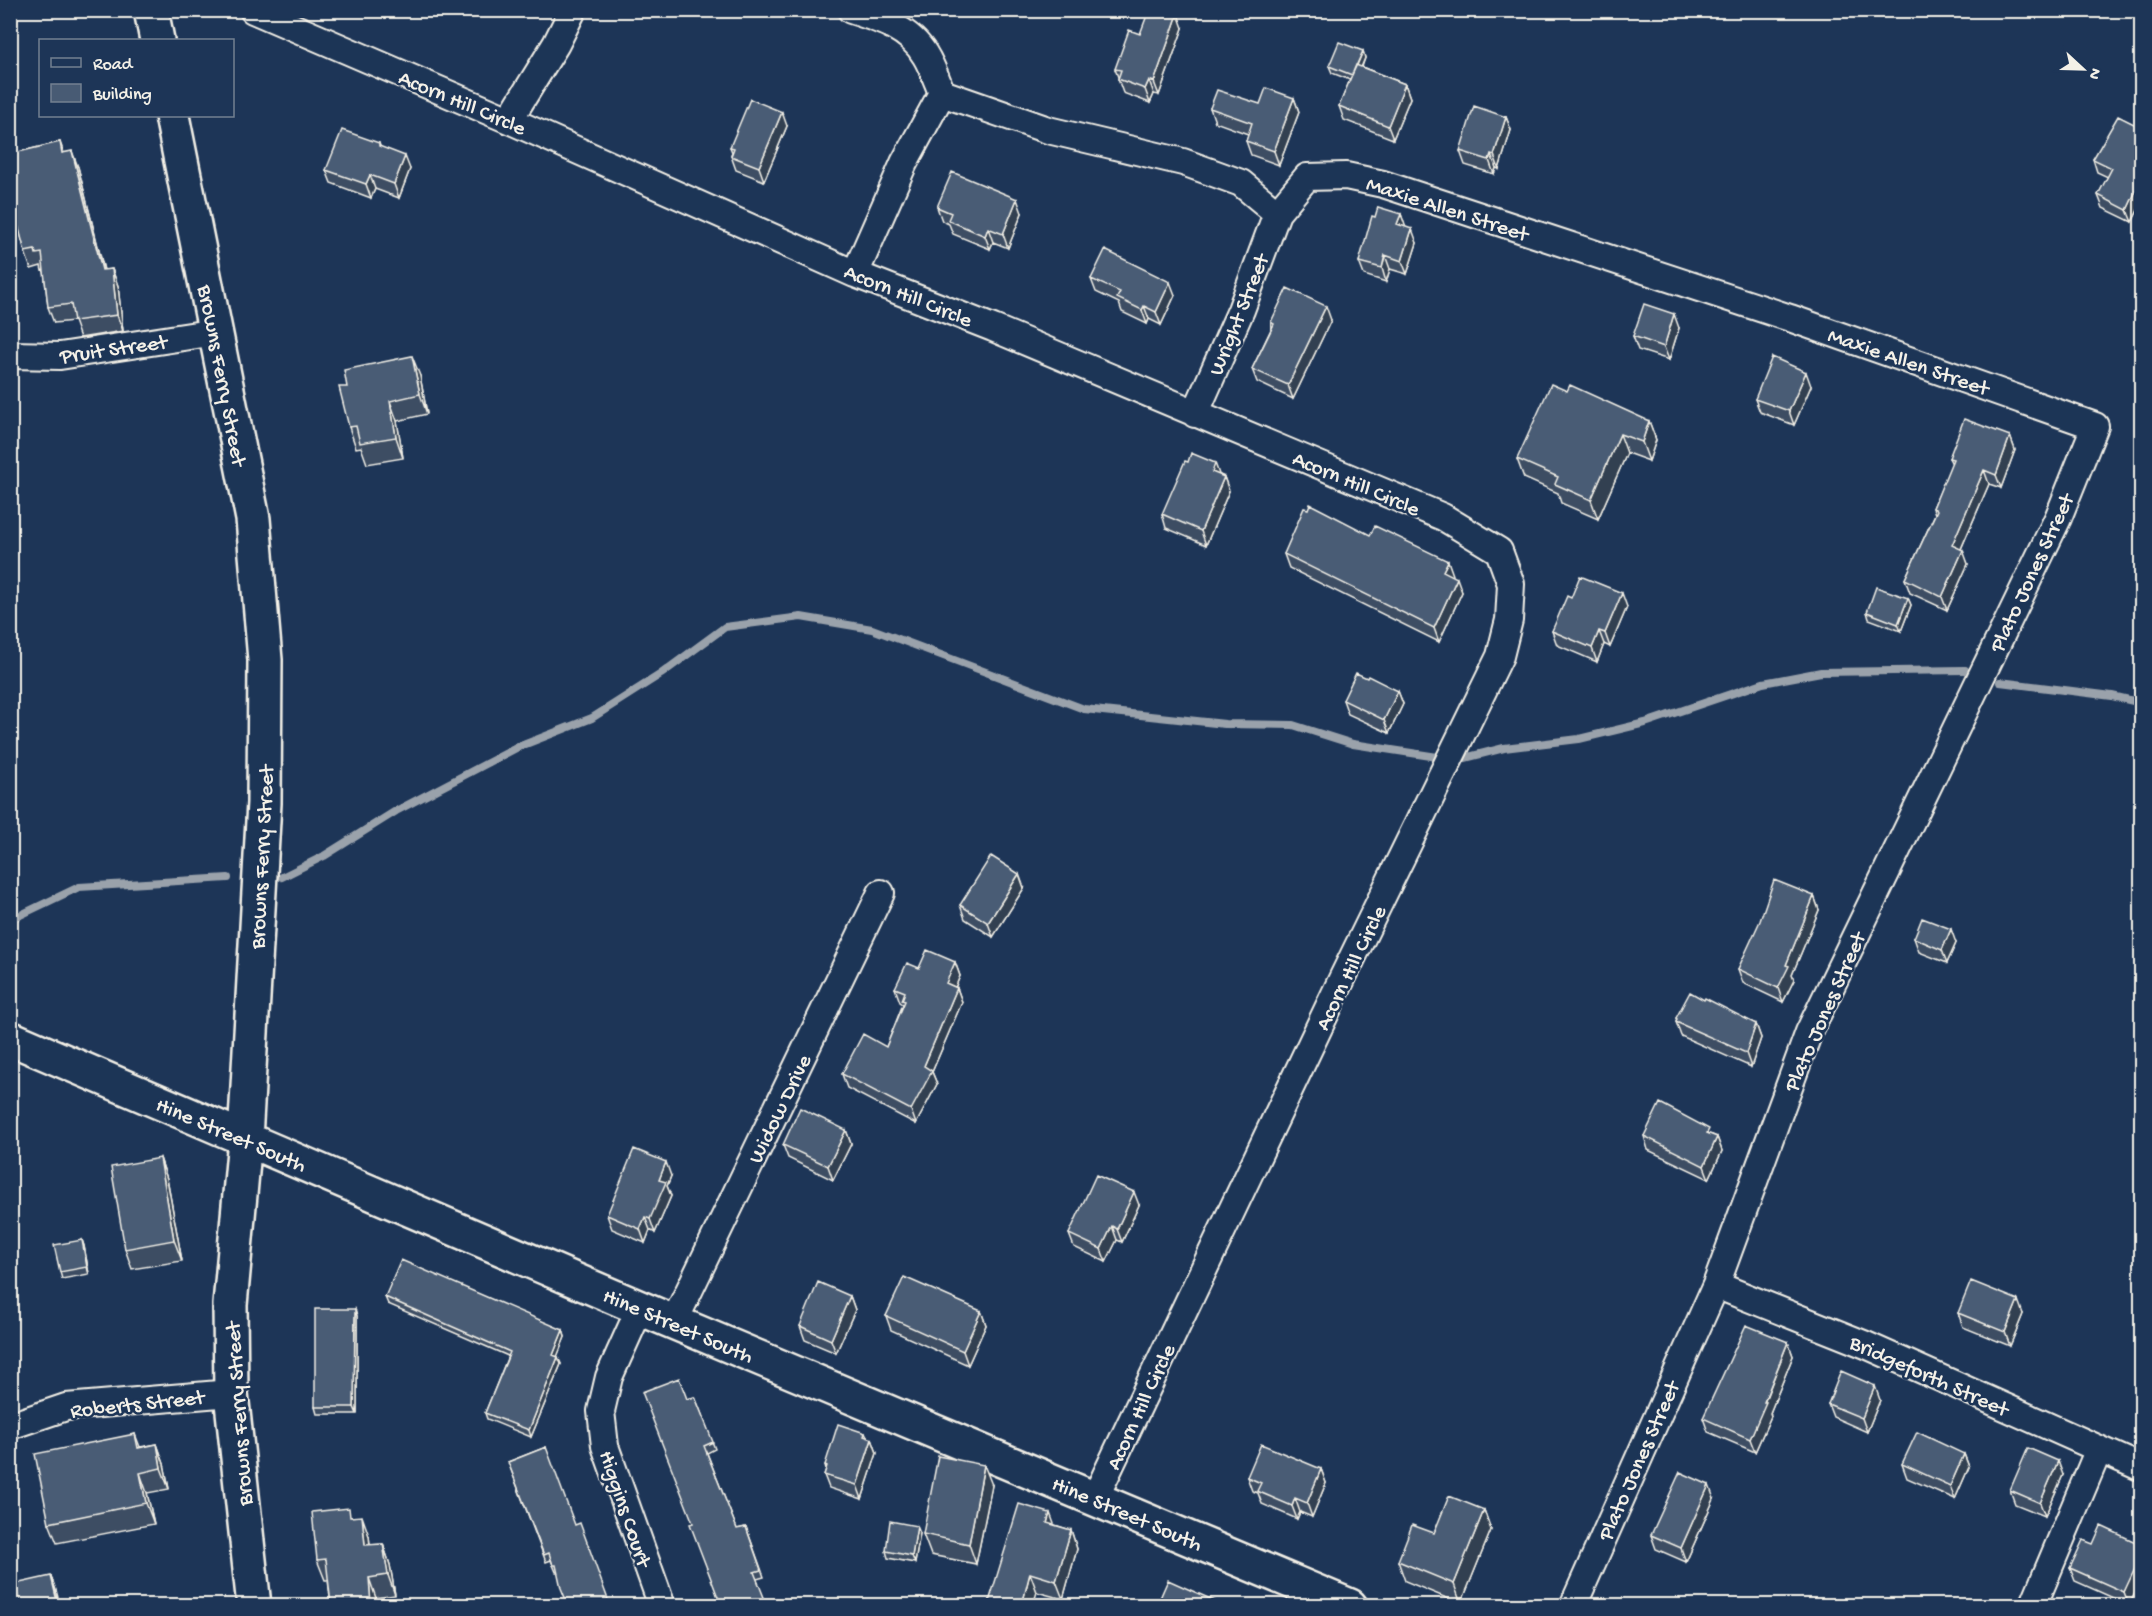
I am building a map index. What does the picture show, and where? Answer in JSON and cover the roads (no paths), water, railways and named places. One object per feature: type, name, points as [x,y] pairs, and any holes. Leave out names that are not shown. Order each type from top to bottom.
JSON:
[{"type":"street","points":[[151,10],[157,39]]},
{"type":"street","name":"Acorn Hill Circle","points":[[253,10],[509,120],[855,274],[993,328],[1443,518],[1498,551],[1511,584],[1509,620],[1500,656],[1342,979],[1095,1498]]},
{"type":"street","points":[[509,120],[556,44],[573,10]]},
{"type":"street","points":[[850,10],[880,19],[910,35],[925,54],[942,93],[1048,130],[1184,162],[1241,183],[1276,213]]},
{"type":"street","points":[[855,274],[904,163],[942,93]]},
{"type":"street","name":"Browns Ferry Street","points":[[172,117],[253,519],[265,660],[264,803],[245,1139],[230,1305],[231,1393],[254,1605]]},
{"type":"street","name":"Maxie Allen Street","points":[[1276,213],[1307,177],[1346,176],[1383,184],[1790,318],[2095,426]]},
{"type":"street","name":"Wright Street","points":[[1196,414],[1241,310],[1276,213]]},
{"type":"street","name":"Pruit Street","points":[[10,354],[60,356],[216,332]]},
{"type":"street","name":"Plato Jones Street","points":[[1573,1605],[1716,1285],[1809,1032],[2058,518],[2095,426]]},
{"type":"street","name":"Widow Drive","points":[[674,1322],[881,893]]},
{"type":"street","name":"Hine Street South","points":[[10,1038],[640,1308],[1350,1605]]},
{"type":"street","name":"Bridgeforth Street","points":[[1716,1285],[1866,1345],[2142,1468]]},
{"type":"street","name":"Higgins Court","points":[[640,1308],[609,1377],[601,1411],[605,1446],[662,1605]]},
{"type":"street","name":"Roberts Street","points":[[10,1426],[66,1407],[231,1393]]},
{"type":"street","points":[[2033,1605],[2099,1449]]},
{"type":"waterway","points":[[282,877],[324,856],[396,811],[518,747],[592,718],[661,674],[725,627],[801,617],[872,629],[1084,709],[1225,724],[1293,725],[1353,744],[1457,760],[1504,748],[1579,739],[1645,723],[1763,683],[1821,672],[1965,670]]},
{"type":"waterway","points":[[2000,682],[2112,696],[2142,703]]},
{"type":"waterway","points":[[10,920],[79,887],[228,878]]}]
